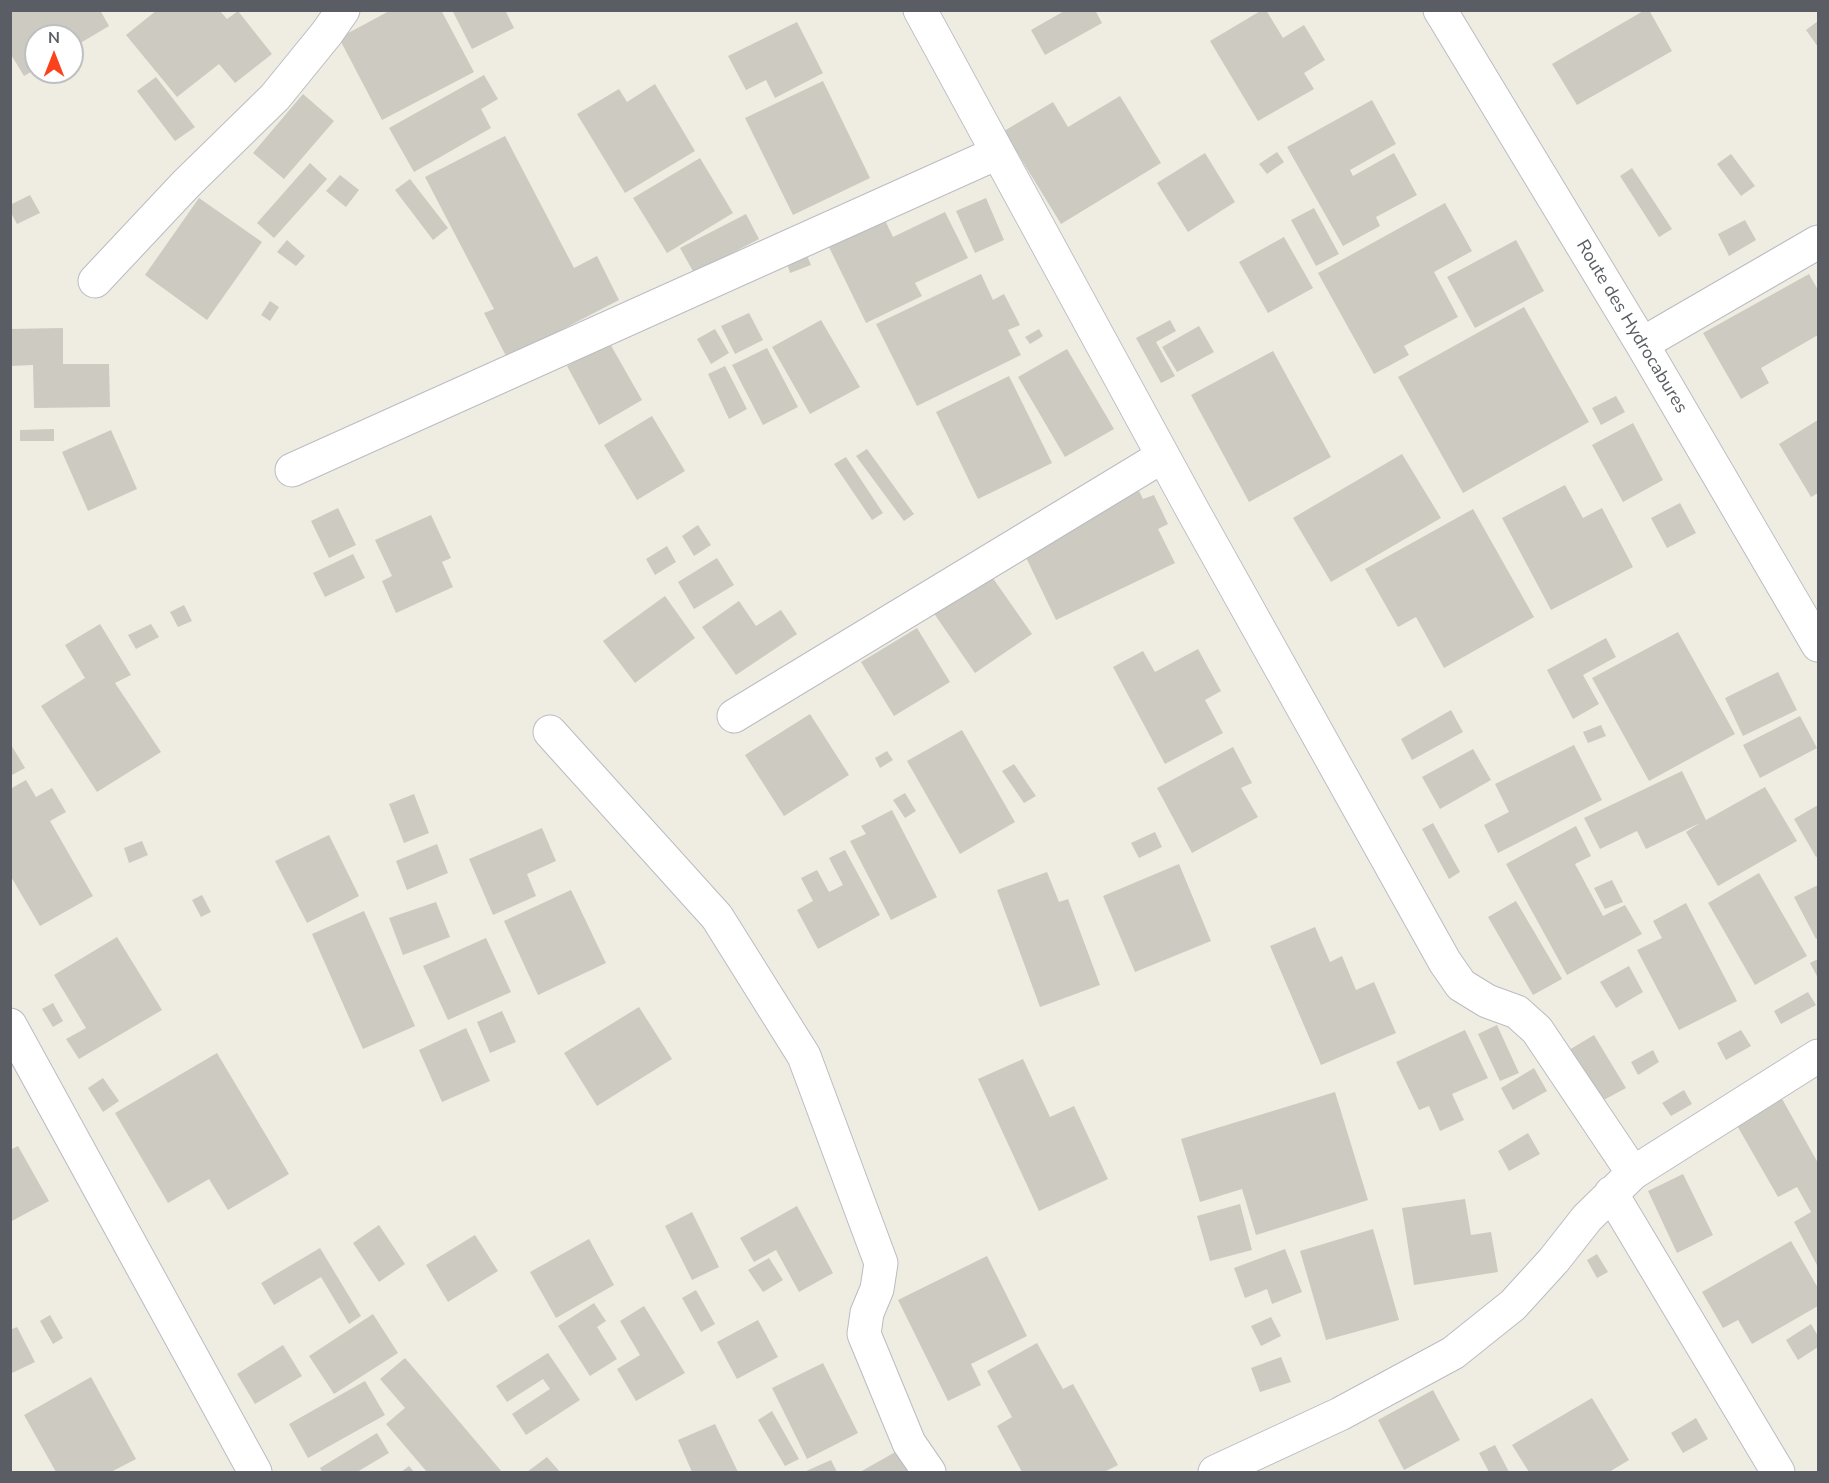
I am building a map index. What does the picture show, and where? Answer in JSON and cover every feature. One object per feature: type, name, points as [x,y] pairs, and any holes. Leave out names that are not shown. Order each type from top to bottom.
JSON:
[{"type":"street","points":[[95,282],[186,184],[275,97],[343,10]]},
{"type":"street","points":[[920,10],[1163,456],[1445,962],[1461,985],[1487,1001],[1517,1012],[1537,1030],[1778,1473]]},
{"type":"street","name":"Route des Hydrocabures","points":[[1440,10],[1642,344],[1818,645]]},
{"type":"street","points":[[292,470],[997,153]]},
{"type":"street","points":[[1642,344],[1818,242]]},
{"type":"street","points":[[735,716],[1163,456]]},
{"type":"street","points":[[550,732],[717,917],[804,1056],[881,1263],[877,1289],[867,1313],[864,1334],[909,1443],[928,1473]]},
{"type":"street","points":[[10,1025],[255,1473]]},
{"type":"street","points":[[1215,1473],[1340,1414],[1453,1353],[1513,1305],[1554,1260],[1587,1218],[1622,1183],[1818,1056]]},
{"type":"building","points":[[10,10],[100,10],[109,26],[84,41],[84,24],[24,24],[24,76],[10,53]]},
{"type":"building","points":[[157,10],[219,10],[227,19],[238,11],[272,54],[235,83],[219,64],[177,97],[126,35]]},
{"type":"building","points":[[391,10],[441,10],[474,72],[382,120],[339,38]]},
{"type":"building","points":[[452,10],[505,10],[514,28],[472,49]]},
{"type":"building","points":[[1066,10],[1095,10],[1102,23],[1045,55],[1031,30]]},
{"type":"building","points":[[1262,10],[1266,10],[1283,38],[1304,25],[1325,60],[1304,73],[1314,89],[1258,121],[1210,41]]},
{"type":"building","points":[[1645,10],[1649,10],[1672,51],[1577,105],[1552,64]]},
{"type":"building","points":[[1818,21],[1818,47],[1806,30]]},
{"type":"building","points":[[797,22],[823,73],[775,98],[766,80],[746,90],[728,56]]},
{"type":"building","points":[[484,75],[498,99],[481,109],[491,128],[414,172],[389,128]]},
{"type":"building","points":[[156,77],[195,127],[175,141],[137,91]]},
{"type":"building","points":[[823,81],[870,178],[793,215],[745,118]]},
{"type":"building","points":[[655,84],[695,151],[625,193],[577,114],[619,89],[627,102]]},
{"type":"building","points":[[303,94],[334,121],[284,179],[253,153]]},
{"type":"building","points":[[1120,96],[1161,163],[1061,224],[1004,131],[1053,102],[1068,127]]},
{"type":"building","points":[[1372,100],[1396,144],[1350,170],[1353,176],[1394,153],[1417,195],[1376,217],[1380,226],[1343,246],[1287,147]]},
{"type":"building","points":[[505,136],[574,268],[597,256],[619,300],[507,358],[484,313],[494,309],[425,177]]},
{"type":"building","points":[[1277,152],[1284,162],[1267,174],[1259,164]]},
{"type":"building","points":[[1205,153],[1235,202],[1188,232],[1157,183]]},
{"type":"building","points":[[1731,154],[1755,186],[1741,196],[1717,164]]},
{"type":"building","points":[[700,158],[733,213],[667,253],[633,198]]},
{"type":"building","points":[[310,163],[327,179],[274,238],[257,223]]},
{"type":"building","points":[[1632,168],[1672,229],[1659,237],[1620,176]]},
{"type":"building","points":[[340,175],[359,190],[346,207],[326,191]]},
{"type":"building","points":[[410,179],[448,228],[433,240],[395,190]]},
{"type":"building","points":[[30,195],[40,213],[17,224],[10,211],[10,205]]},
{"type":"building","points":[[199,198],[262,242],[207,320],[145,275]]},
{"type":"building","points":[[986,198],[1004,240],[975,253],[956,211]]},
{"type":"building","points":[[1445,203],[1472,251],[1434,272],[1458,317],[1404,346],[1409,355],[1374,374],[1318,273]]},
{"type":"building","points":[[1314,208],[1339,254],[1316,266],[1291,220]]},
{"type":"building","points":[[945,212],[968,258],[915,283],[922,296],[866,323],[827,243],[883,216],[893,237]]},
{"type":"building","points":[[746,214],[759,239],[694,273],[680,248]]},
{"type":"building","points":[[1745,220],[1756,240],[1729,256],[1718,234]]},
{"type":"building","points":[[1284,237],[1313,288],[1268,313],[1239,262]]},
{"type":"building","points":[[287,240],[305,256],[296,266],[277,252]]},
{"type":"building","points":[[1516,240],[1544,291],[1475,328],[1447,277]]},
{"type":"building","points":[[806,253],[811,265],[790,273],[786,260]]},
{"type":"building","points":[[981,274],[993,300],[1004,294],[1020,325],[1008,330],[1021,355],[917,406],[876,324]]},
{"type":"building","points":[[1809,274],[1818,290],[1818,335],[1761,368],[1769,383],[1741,399],[1703,333]]},
{"type":"building","points":[[270,301],[279,307],[270,321],[261,315]]},
{"type":"building","points":[[1524,307],[1589,422],[1463,493],[1398,377]]},
{"type":"building","points":[[749,313],[763,340],[735,354],[721,326]]},
{"type":"building","points":[[821,320],[860,387],[810,414],[772,347]]},
{"type":"building","points":[[1170,320],[1176,331],[1156,342],[1175,376],[1161,383],[1136,338]]},
{"type":"building","points":[[1199,326],[1214,352],[1177,372],[1162,347]]},
{"type":"building","points":[[63,328],[63,364],[109,364],[110,407],[34,408],[33,365],[10,366],[10,329]]},
{"type":"building","points":[[715,329],[729,353],[711,364],[697,339]]},
{"type":"building","points":[[1039,329],[1043,336],[1030,344],[1025,337]]},
{"type":"building","points":[[609,342],[642,400],[599,425],[567,366]]},
{"type":"building","points":[[767,348],[798,407],[763,425],[732,365]]},
{"type":"building","points":[[1067,349],[1114,429],[1065,457],[1018,377]]},
{"type":"building","points":[[1273,351],[1331,457],[1249,502],[1191,395]]},
{"type":"building","points":[[725,366],[747,409],[729,419],[708,374]]},
{"type":"building","points":[[1009,376],[1052,463],[978,499],[936,412]]},
{"type":"building","points":[[1616,396],[1625,412],[1601,425],[1592,408]]},
{"type":"building","points":[[652,416],[685,471],[637,500],[604,445]]},
{"type":"building","points":[[1818,420],[1818,493],[1811,497],[1779,444]]},
{"type":"building","points":[[1633,423],[1663,480],[1623,502],[1592,445]]},
{"type":"building","points":[[54,429],[54,441],[20,441],[20,430]]},
{"type":"building","points":[[111,430],[137,489],[88,511],[62,452]]},
{"type":"building","points":[[867,449],[914,514],[904,521],[856,456]]},
{"type":"building","points":[[1402,454],[1441,518],[1331,582],[1293,518]]},
{"type":"building","points":[[846,457],[883,513],[872,520],[834,464]]},
{"type":"building","points":[[1565,485],[1583,518],[1602,508],[1633,567],[1551,610],[1502,518]]},
{"type":"building","points":[[1139,491],[1143,499],[1154,495],[1168,524],[1158,529],[1175,563],[1056,620],[1021,547]]},
{"type":"building","points":[[1680,503],[1696,533],[1667,548],[1651,518]]},
{"type":"building","points":[[338,508],[356,545],[329,558],[311,521]]},
{"type":"building","points":[[1473,509],[1534,617],[1444,668],[1416,617],[1398,627],[1365,569]]},
{"type":"building","points":[[431,515],[451,558],[442,562],[453,587],[396,613],[382,581],[392,576],[375,540]]},
{"type":"building","points":[[698,525],[711,545],[694,556],[682,536]]},
{"type":"building","points":[[667,546],[676,562],[655,575],[646,559]]},
{"type":"building","points":[[353,554],[365,578],[325,597],[313,573]]},
{"type":"building","points":[[717,558],[734,585],[694,609],[678,582]]},
{"type":"building","points":[[990,574],[1032,634],[975,673],[933,612]]},
{"type":"building","points":[[665,596],[695,638],[635,683],[603,641]]},
{"type":"building","points":[[739,601],[756,626],[781,610],[797,634],[736,675],[702,627]]},
{"type":"building","points":[[184,605],[192,621],[178,627],[170,612]]},
{"type":"building","points":[[100,624],[131,675],[115,683],[161,752],[97,792],[41,706],[85,678],[65,645]]},
{"type":"building","points":[[151,624],[159,637],[136,649],[128,635]]},
{"type":"building","points":[[917,628],[950,682],[894,716],[861,662]]},
{"type":"building","points":[[1678,632],[1735,734],[1649,781],[1592,678]]},
{"type":"building","points":[[1606,638],[1616,657],[1583,675],[1599,704],[1573,719],[1547,670]]},
{"type":"building","points":[[1198,649],[1221,691],[1205,700],[1223,733],[1165,764],[1113,667],[1143,651],[1155,672]]},
{"type":"building","points":[[1778,672],[1797,710],[1743,736],[1725,698]]},
{"type":"building","points":[[1451,710],[1463,732],[1412,760],[1401,739]]},
{"type":"building","points":[[810,714],[849,775],[784,816],[745,755]]},
{"type":"building","points":[[1800,716],[1817,748],[1760,778],[1743,745]]},
{"type":"building","points":[[1601,725],[1606,736],[1588,743],[1583,732]]},
{"type":"building","points":[[962,730],[1015,822],[960,854],[907,761]]},
{"type":"building","points":[[10,743],[25,768],[10,776]]},
{"type":"building","points":[[1574,745],[1602,800],[1498,853],[1484,825],[1509,812],[1495,784]]},
{"type":"building","points":[[1233,747],[1252,783],[1241,788],[1258,817],[1192,853],[1157,788]]},
{"type":"building","points":[[1473,749],[1491,780],[1440,809],[1422,777]]},
{"type":"building","points":[[887,751],[893,760],[880,768],[875,758]]},
{"type":"building","points":[[1014,764],[1036,796],[1024,803],[1002,771]]},
{"type":"building","points":[[1682,771],[1706,820],[1765,787],[1797,841],[1718,886],[1686,832],[1700,823],[1646,849],[1637,831],[1600,849],[1584,818]]},
{"type":"building","points":[[26,780],[36,797],[52,788],[66,812],[50,821],[93,896],[40,926],[10,875],[10,789]]},
{"type":"building","points":[[905,793],[916,811],[905,818],[893,800]]},
{"type":"building","points":[[414,794],[429,833],[404,843],[389,804]]},
{"type":"building","points":[[1818,805],[1818,856],[1816,857],[1794,819]]},
{"type":"building","points":[[892,810],[937,897],[891,920],[850,841],[866,834],[861,826]]},
{"type":"building","points":[[1433,823],[1460,872],[1449,879],[1422,829]]},
{"type":"building","points":[[1576,826],[1591,856],[1575,864],[1603,916],[1625,905],[1642,934],[1567,975],[1506,864]]},
{"type":"building","points":[[542,828],[556,861],[527,874],[536,896],[493,915],[469,859]]},
{"type":"building","points":[[1155,832],[1162,847],[1139,858],[1131,843]]},
{"type":"building","points":[[329,835],[359,896],[307,923],[275,861]]},
{"type":"building","points":[[142,841],[148,855],[129,863],[124,848]]},
{"type":"building","points":[[437,844],[448,873],[407,890],[396,861]]},
{"type":"building","points":[[845,850],[880,915],[818,949],[797,910],[813,901],[801,878],[817,870],[829,892],[843,885],[829,858]]},
{"type":"building","points":[[1179,864],[1211,941],[1135,972],[1103,896]]},
{"type":"building","points":[[1047,872],[1059,902],[1068,899],[1100,985],[1040,1007],[997,890]]},
{"type":"building","points":[[1759,873],[1807,956],[1755,985],[1708,903]]},
{"type":"building","points":[[1612,880],[1623,902],[1605,909],[1594,888]]},
{"type":"building","points":[[1818,885],[1818,938],[1816,939],[1794,897]]},
{"type":"building","points":[[571,890],[606,963],[538,995],[504,921]]},
{"type":"building","points":[[202,895],[211,912],[201,917],[192,900]]},
{"type":"building","points":[[1516,901],[1562,979],[1533,995],[1488,917]]},
{"type":"building","points":[[436,902],[450,937],[403,955],[389,918]]},
{"type":"building","points":[[1686,903],[1737,1001],[1679,1030],[1637,950],[1662,938],[1653,921]]},
{"type":"building","points":[[364,911],[415,1026],[363,1049],[312,934]]},
{"type":"building","points":[[1315,927],[1330,962],[1342,956],[1356,990],[1374,982],[1396,1033],[1321,1065],[1270,946]]},
{"type":"building","points":[[117,937],[162,1010],[79,1059],[66,1039],[86,1028],[54,975]]},
{"type":"building","points":[[486,938],[511,992],[448,1020],[423,966]]},
{"type":"building","points":[[1818,959],[1818,978],[1810,963]]},
{"type":"building","points":[[1629,966],[1643,992],[1616,1008],[1600,982]]},
{"type":"building","points":[[1808,992],[1816,1005],[1781,1024],[1774,1011]]},
{"type":"building","points":[[53,1003],[63,1021],[53,1027],[42,1009]]},
{"type":"building","points":[[639,1007],[672,1059],[597,1106],[564,1053]]},
{"type":"building","points":[[502,1011],[516,1042],[490,1053],[477,1022]]},
{"type":"building","points":[[1497,1025],[1519,1073],[1500,1081],[1478,1034]]},
{"type":"building","points":[[466,1028],[490,1081],[442,1102],[419,1050]]},
{"type":"building","points":[[1465,1030],[1488,1078],[1452,1094],[1464,1120],[1440,1131],[1429,1106],[1419,1110],[1396,1062]]},
{"type":"building","points":[[1741,1030],[1751,1046],[1726,1060],[1717,1043]]},
{"type":"building","points":[[1594,1035],[1626,1088],[1600,1102],[1569,1050]]},
{"type":"building","points":[[1653,1050],[1659,1062],[1638,1075],[1631,1062]]},
{"type":"building","points":[[217,1053],[289,1174],[228,1210],[209,1179],[168,1203],[115,1113]]},
{"type":"building","points":[[1023,1059],[1050,1117],[1074,1106],[1108,1179],[1039,1211],[978,1079]]},
{"type":"building","points":[[1534,1068],[1547,1091],[1513,1110],[1501,1088]]},
{"type":"building","points":[[103,1078],[119,1101],[103,1112],[88,1088]]},
{"type":"building","points":[[1684,1090],[1692,1104],[1671,1116],[1662,1103]]},
{"type":"building","points":[[1335,1092],[1368,1200],[1256,1235],[1242,1189],[1200,1202],[1181,1139]]},
{"type":"building","points":[[1781,1097],[1818,1163],[1818,1267],[1794,1222],[1811,1212],[1797,1187],[1778,1197],[1735,1122]]},
{"type":"building","points":[[1528,1133],[1540,1154],[1509,1171],[1498,1151]]},
{"type":"building","points":[[18,1146],[49,1201],[10,1222],[10,1150]]},
{"type":"building","points":[[1683,1174],[1713,1235],[1677,1253],[1648,1191]]},
{"type":"building","points":[[1465,1199],[1471,1235],[1491,1232],[1498,1272],[1414,1285],[1402,1208]]},
{"type":"building","points":[[1240,1204],[1252,1250],[1210,1261],[1197,1216]]},
{"type":"building","points":[[797,1206],[833,1273],[799,1292],[776,1250],[754,1262],[740,1238]]},
{"type":"building","points":[[692,1212],[719,1267],[692,1280],[665,1226]]},
{"type":"building","points":[[379,1225],[405,1264],[379,1282],[353,1243]]},
{"type":"building","points":[[1373,1229],[1399,1320],[1326,1340],[1300,1251]]},
{"type":"building","points":[[475,1235],[498,1271],[448,1302],[426,1265]]},
{"type":"building","points":[[589,1239],[614,1285],[556,1318],[530,1272]]},
{"type":"building","points":[[1791,1241],[1818,1288],[1818,1306],[1752,1344],[1738,1320],[1723,1328],[1702,1292]]},
{"type":"building","points":[[320,1248],[361,1316],[349,1324],[321,1277],[274,1305],[261,1283]]},
{"type":"building","points":[[1285,1249],[1302,1292],[1272,1304],[1267,1289],[1245,1298],[1234,1268]]},
{"type":"building","points":[[1597,1254],[1608,1272],[1597,1278],[1587,1260]]},
{"type":"building","points":[[987,1256],[1027,1336],[971,1364],[981,1385],[948,1401],[898,1300]]},
{"type":"building","points":[[769,1258],[783,1280],[763,1292],[748,1270]]},
{"type":"building","points":[[696,1290],[715,1324],[701,1332],[682,1298]]},
{"type":"building","points":[[594,1303],[606,1321],[597,1327],[617,1359],[590,1376],[558,1326]]},
{"type":"building","points":[[644,1306],[685,1373],[636,1401],[617,1369],[640,1355],[620,1321]]},
{"type":"building","points":[[373,1314],[398,1353],[334,1394],[309,1356]]},
{"type":"building","points":[[50,1315],[63,1338],[53,1344],[40,1321]]},
{"type":"building","points":[[1271,1317],[1281,1336],[1261,1346],[1251,1326]]},
{"type":"building","points":[[758,1320],[778,1357],[737,1379],[717,1342]]},
{"type":"building","points":[[1811,1324],[1818,1336],[1818,1347],[1798,1360],[1786,1340]]},
{"type":"building","points":[[17,1327],[35,1362],[10,1374],[10,1330]]},
{"type":"building","points":[[1037,1343],[1063,1389],[1073,1384],[1118,1465],[1104,1472],[1022,1472],[997,1426],[1012,1417],[987,1371]]},
{"type":"building","points":[[283,1345],[302,1376],[255,1404],[237,1374]]},
{"type":"building","points":[[548,1353],[580,1400],[526,1435],[512,1414],[550,1389],[543,1379],[507,1402],[496,1386]]},
{"type":"building","points":[[1281,1357],[1291,1382],[1260,1392],[1251,1368]]},
{"type":"building","points":[[405,1358],[502,1472],[427,1472],[386,1424],[405,1408],[380,1379]]},
{"type":"building","points":[[823,1363],[858,1433],[807,1459],[772,1388]]},
{"type":"building","points":[[91,1377],[136,1459],[111,1472],[56,1472],[24,1415]]},
{"type":"building","points":[[365,1381],[385,1415],[308,1458],[289,1424]]},
{"type":"building","points":[[1433,1390],[1460,1440],[1404,1470],[1378,1420]]},
{"type":"building","points":[[1592,1398],[1629,1460],[1609,1472],[1529,1472],[1512,1445]]},
{"type":"building","points":[[772,1411],[799,1459],[785,1466],[758,1420]]},
{"type":"building","points":[[1696,1418],[1708,1439],[1683,1453],[1671,1433]]},
{"type":"building","points":[[715,1424],[738,1472],[692,1472],[678,1440]]},
{"type":"building","points":[[377,1433],[389,1453],[357,1472],[322,1472],[320,1468]]},
{"type":"building","points":[[1495,1445],[1509,1472],[1489,1472],[1479,1453]]},
{"type":"building","points":[[906,1446],[921,1472],[860,1472]]},
{"type":"building","points":[[547,1457],[560,1472],[527,1472]]},
{"type":"building","points":[[831,1460],[837,1472],[804,1472]]},
{"type":"building","points":[[409,1466],[414,1472],[401,1472]]}]
